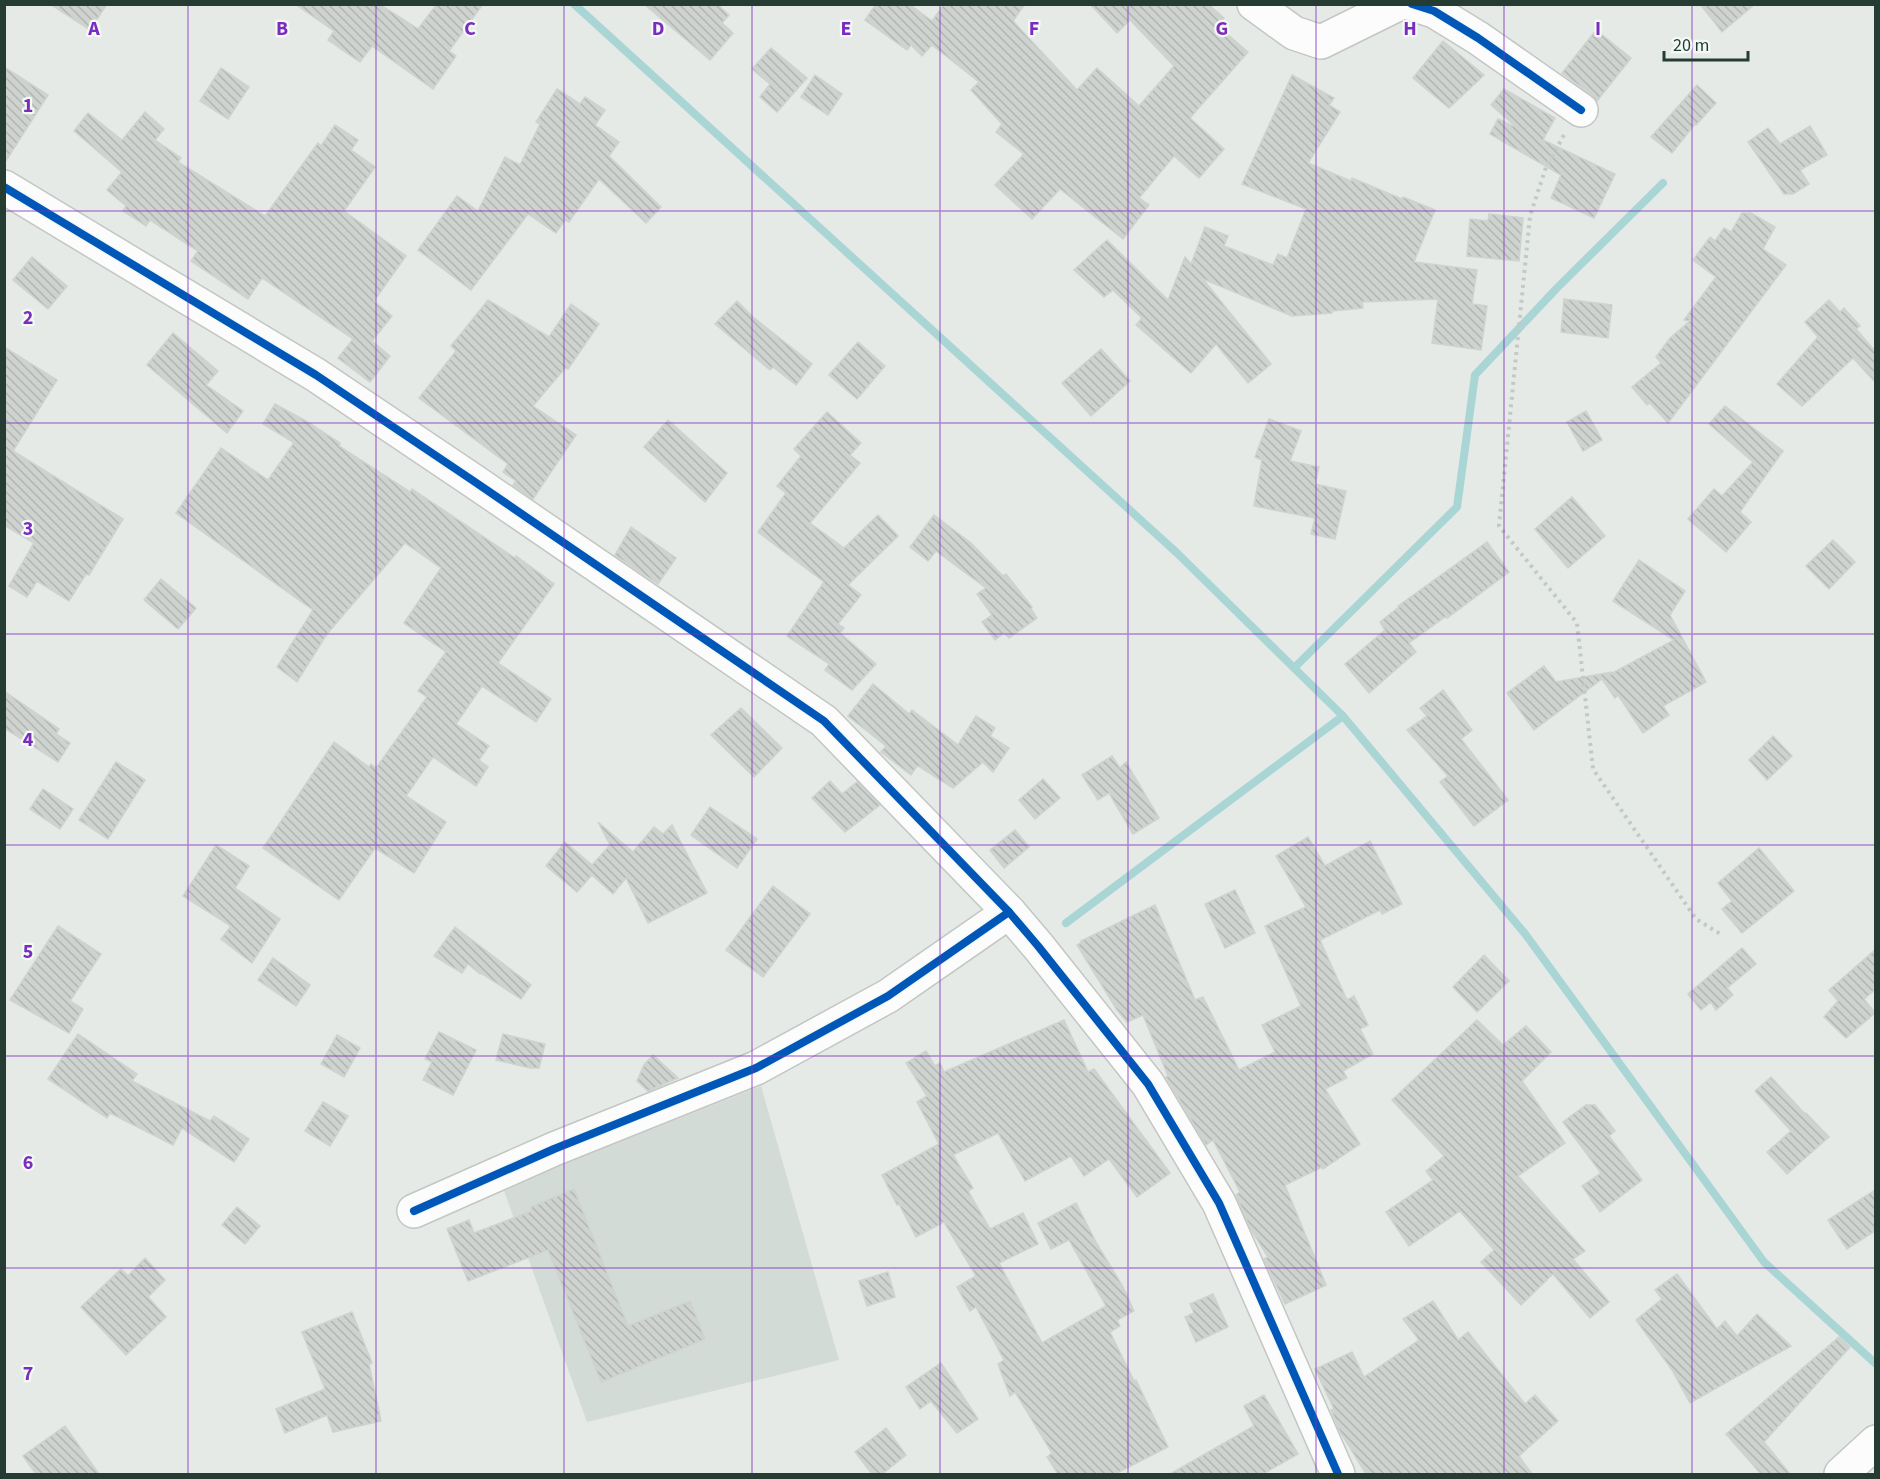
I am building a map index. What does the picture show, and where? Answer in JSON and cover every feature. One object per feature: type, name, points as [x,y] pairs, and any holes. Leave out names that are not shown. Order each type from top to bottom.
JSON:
[{"type":"street","points":[[1254,4],[1294,33],[1321,42],[1398,4]]},
{"type":"street","points":[[1413,4],[1434,11],[1452,22],[1581,110]]},
{"type":"street","points":[[8,197],[316,375],[824,721],[1009,912],[1148,1084],[1219,1203],[1338,1474]]},
{"type":"street","points":[[414,1211],[554,1149],[756,1068],[888,996],[1009,912]]},
{"type":"street","points":[[1841,1474],[1875,1442]]},
{"type":"path","points":[[1581,110],[1546,167],[1530,216],[1499,526],[1577,623],[1593,769],[1696,919],[1722,935]]},
{"type":"shaded area","points":[[761,1086],[839,1360],[587,1422],[503,1188]]},
{"type":"building","points":[[50,4],[107,4],[90,30]]},
{"type":"building","points":[[295,4],[379,4],[418,29],[437,4],[483,4],[449,51],[456,56],[433,89],[372,46],[360,62],[328,40],[334,31]]},
{"type":"building","points":[[644,4],[717,4],[729,15],[722,23],[733,33],[710,60]]},
{"type":"building","points":[[876,4],[909,4],[932,21],[944,4],[1025,4],[1013,21],[1077,90],[1097,68],[1139,106],[1174,66],[1130,20],[1117,33],[1090,4],[1208,4],[1224,18],[1218,26],[1248,52],[1190,118],[1224,149],[1199,178],[1174,156],[1139,198],[1149,205],[1123,239],[1060,189],[1032,219],[995,185],[1024,154],[996,132],[1002,124],[971,90],[979,82],[932,45],[922,56],[911,45],[907,50],[865,20]]},
{"type":"building","points":[[1700,4],[1755,4],[1722,32]]},
{"type":"building","points":[[1596,30],[1631,58],[1597,101],[1562,73]]},
{"type":"building","points":[[1443,41],[1484,75],[1449,108],[1413,78]]},
{"type":"building","points":[[771,48],[807,78],[777,112],[760,97],[770,84],[752,69]]},
{"type":"building","points":[[4,67],[48,95],[4,164]]},
{"type":"building","points":[[221,68],[249,87],[228,119],[200,101]]},
{"type":"building","points":[[815,75],[842,94],[828,115],[801,97]]},
{"type":"building","points":[[1292,75],[1334,98],[1329,105],[1340,112],[1308,163],[1351,181],[1352,178],[1435,210],[1414,262],[1477,270],[1472,304],[1487,306],[1481,350],[1432,343],[1438,299],[1362,302],[1363,308],[1292,316],[1203,279],[1271,364],[1248,383],[1216,344],[1191,373],[1136,325],[1142,318],[1113,290],[1104,297],[1074,270],[1107,240],[1168,300],[1185,257],[1191,264],[1205,227],[1228,236],[1224,246],[1273,265],[1278,254],[1287,258],[1306,209],[1242,184]]},
{"type":"building","points":[[1697,85],[1716,103],[1695,124],[1672,153],[1651,137]]},
{"type":"building","points":[[557,89],[580,104],[585,97],[605,110],[595,125],[619,142],[609,156],[661,207],[646,223],[599,179],[569,222],[565,220],[556,233],[528,214],[471,290],[418,250],[457,196],[478,211],[505,157],[520,165],[540,124],[536,122]]},
{"type":"building","points":[[1504,89],[1555,118],[1543,140],[1615,174],[1594,218],[1551,198],[1561,175],[1490,134],[1498,119],[1514,125],[1491,105]]},
{"type":"building","points":[[145,112],[164,129],[155,140],[181,158],[178,162],[265,216],[318,143],[321,146],[335,125],[358,140],[351,150],[375,167],[344,211],[406,256],[374,301],[392,316],[372,341],[390,356],[370,382],[338,358],[353,339],[262,278],[248,299],[191,261],[198,251],[150,220],[146,226],[123,211],[126,206],[107,190],[122,172],[74,131],[88,113],[122,140]]},
{"type":"building","points":[[1810,126],[1827,155],[1800,170],[1809,184],[1793,194],[1784,194],[1748,142],[1768,128],[1780,144]]},
{"type":"building","points":[[1742,213],[1751,213],[1775,227],[1763,249],[1786,265],[1668,423],[1650,403],[1647,405],[1632,387],[1661,363],[1656,357],[1670,338],[1690,321],[1684,320],[1716,277],[1693,260],[1710,237],[1715,241],[1724,228],[1731,232]]},
{"type":"building","points":[[1489,214],[1523,218],[1519,261],[1467,256],[1470,219],[1488,221]]},
{"type":"building","points":[[32,257],[67,286],[48,309],[13,280]]},
{"type":"building","points":[[1564,299],[1612,305],[1608,338],[1561,332]]},
{"type":"building","points":[[488,300],[549,337],[571,304],[599,324],[568,369],[565,368],[533,406],[576,435],[533,499],[513,485],[516,481],[503,472],[508,464],[419,398],[456,351],[451,346]]},
{"type":"building","points":[[1829,300],[1840,312],[1844,308],[1860,326],[1856,329],[1875,351],[1875,382],[1853,358],[1802,406],[1777,384],[1818,337],[1805,322]]},
{"type":"building","points":[[737,301],[753,317],[812,364],[796,385],[773,367],[770,370],[715,324]]},
{"type":"building","points":[[173,333],[218,371],[206,385],[243,411],[227,433],[147,365]]},
{"type":"building","points":[[858,342],[885,366],[857,399],[829,375]]},
{"type":"building","points":[[4,347],[57,380],[13,451],[123,519],[89,575],[86,574],[69,601],[37,581],[27,597],[9,586],[34,543],[4,525]]},
{"type":"building","points":[[1101,349],[1130,381],[1091,416],[1062,383]]},
{"type":"building","points":[[275,404],[340,443],[339,446],[410,492],[412,489],[515,558],[516,556],[554,584],[498,663],[551,699],[536,722],[482,686],[456,724],[489,746],[479,760],[488,767],[476,786],[433,757],[406,796],[446,822],[414,873],[375,848],[339,900],[263,848],[334,742],[369,767],[371,764],[376,768],[427,697],[418,691],[446,652],[404,623],[441,568],[405,543],[327,634],[297,682],[277,667],[313,610],[176,513],[221,448],[268,480],[293,444],[263,424]]},
{"type":"building","points":[[1725,406],[1783,451],[1740,512],[1751,522],[1726,552],[1688,519],[1714,489],[1722,496],[1753,462],[1709,424]]},
{"type":"building","points":[[1586,411],[1602,440],[1583,451],[1567,422]]},
{"type":"building","points":[[827,412],[861,443],[850,455],[860,463],[810,523],[844,548],[878,515],[898,536],[848,585],[861,595],[838,624],[844,628],[840,633],[876,664],[852,690],[825,670],[829,664],[787,636],[824,582],[758,532],[786,493],[777,486],[801,456],[794,449]]},
{"type":"building","points":[[1269,419],[1301,431],[1290,461],[1319,467],[1315,484],[1346,491],[1335,539],[1311,534],[1315,518],[1254,506],[1262,460],[1255,457]]},
{"type":"building","points":[[668,420],[727,473],[705,502],[644,447]]},
{"type":"building","points":[[1572,497],[1605,536],[1568,568],[1535,529]]},
{"type":"building","points":[[934,515],[971,543],[1003,576],[1006,574],[1032,607],[1037,618],[1009,638],[1004,633],[995,640],[982,622],[992,615],[977,594],[986,588],[936,551],[928,561],[910,547]]},
{"type":"building","points":[[631,527],[676,558],[658,584],[615,555]]},
{"type":"building","points":[[1833,540],[1855,562],[1829,589],[1806,566]]},
{"type":"building","points":[[1487,542],[1509,572],[1409,643],[1416,652],[1369,693],[1345,664],[1385,630],[1380,622],[1398,606]]},
{"type":"building","points":[[1639,560],[1685,591],[1670,615],[1706,682],[1663,706],[1669,715],[1643,733],[1618,695],[1615,698],[1602,679],[1534,730],[1507,693],[1544,666],[1556,682],[1612,672],[1605,677],[1674,640],[1613,601]]},
{"type":"building","points":[[161,579],[196,608],[178,629],[144,600]]},
{"type":"building","points":[[873,684],[909,714],[912,710],[958,745],[976,716],[995,728],[990,736],[1009,748],[993,772],[983,762],[953,788],[917,766],[911,775],[881,752],[886,746],[848,716]]},
{"type":"building","points":[[1443,690],[1472,730],[1461,739],[1508,800],[1474,826],[1440,782],[1448,776],[1407,730],[1427,716],[1420,708]]},
{"type":"building","points":[[4,691],[59,729],[56,734],[70,743],[58,762],[4,728]]},
{"type":"building","points":[[741,708],[782,748],[754,777],[711,735]]},
{"type":"building","points":[[1773,736],[1792,756],[1767,780],[1749,760]]},
{"type":"building","points":[[1112,756],[1120,768],[1126,762],[1159,818],[1133,834],[1109,793],[1098,800],[1082,775]]},
{"type":"building","points":[[116,762],[145,780],[108,839],[79,820]]},
{"type":"building","points":[[1043,779],[1060,798],[1035,819],[1019,800]]},
{"type":"building","points":[[830,781],[842,794],[857,782],[880,805],[845,832],[812,798]]},
{"type":"building","points":[[43,789],[73,809],[60,829],[30,809]]},
{"type":"building","points":[[710,807],[757,839],[737,868],[691,835]]},
{"type":"building","points":[[598,822],[633,852],[654,827],[663,834],[672,825],[707,893],[648,923],[626,878],[613,894],[592,875],[577,892],[546,866],[565,842],[592,865],[610,845]]},
{"type":"building","points":[[1015,830],[1029,847],[1004,868],[990,850]]},
{"type":"building","points":[[1308,837],[1325,866],[1370,841],[1402,904],[1382,914],[1380,910],[1320,940],[1347,1000],[1354,996],[1368,1025],[1360,1029],[1373,1054],[1343,1071],[1347,1078],[1325,1089],[1360,1144],[1323,1169],[1322,1167],[1285,1185],[1326,1285],[1285,1304],[1264,1259],[1268,1257],[1250,1228],[1236,1195],[1240,1192],[1213,1140],[1206,1145],[1166,1077],[1168,1076],[1143,1015],[1127,1022],[1117,1010],[1077,945],[1155,905],[1195,1000],[1203,997],[1239,1070],[1275,1052],[1262,1025],[1301,1006],[1265,926],[1306,907],[1276,856]]},
{"type":"building","points":[[216,845],[249,866],[235,888],[280,919],[252,963],[221,939],[231,926],[183,896]]},
{"type":"building","points":[[1759,848],[1794,891],[1742,933],[1722,909],[1732,901],[1718,883]]},
{"type":"building","points":[[773,886],[810,914],[763,977],[726,950]]},
{"type":"building","points":[[1235,890],[1255,933],[1225,948],[1205,904]]},
{"type":"building","points":[[58,926],[101,954],[70,1001],[83,1009],[69,1033],[10,1000]]},
{"type":"building","points":[[455,927],[531,985],[521,999],[468,964],[462,973],[434,956]]},
{"type":"building","points":[[1742,948],[1756,964],[1727,988],[1733,995],[1716,1010],[1711,1002],[1701,1010],[1688,994]]},
{"type":"building","points":[[1875,950],[1875,990],[1864,999],[1875,1013],[1846,1038],[1824,1017],[1838,1001],[1829,990]]},
{"type":"building","points":[[1484,955],[1509,981],[1477,1012],[1453,987]]},
{"type":"building","points":[[273,958],[310,985],[296,1006],[258,980]]},
{"type":"building","points":[[1064,1020],[1088,1072],[1094,1069],[1170,1173],[1137,1197],[1109,1159],[1084,1176],[1071,1156],[1025,1181],[998,1133],[953,1155],[973,1188],[968,1191],[990,1229],[1023,1213],[1038,1244],[999,1263],[1042,1343],[1106,1306],[1069,1240],[1051,1249],[1038,1223],[1076,1203],[1122,1285],[1134,1311],[1117,1320],[1120,1326],[1110,1332],[1168,1447],[1115,1474],[1058,1474],[1047,1457],[1052,1453],[1015,1392],[1010,1396],[998,1364],[1004,1360],[976,1307],[970,1311],[957,1287],[976,1276],[944,1222],[916,1237],[882,1175],[939,1144],[917,1102],[927,1096],[906,1063],[926,1051],[935,1066],[940,1063],[944,1072]]},
{"type":"building","points":[[1477,1020],[1503,1045],[1526,1026],[1551,1052],[1522,1081],[1565,1143],[1518,1176],[1585,1251],[1573,1259],[1609,1302],[1590,1318],[1553,1274],[1521,1305],[1481,1262],[1494,1250],[1460,1211],[1409,1246],[1386,1212],[1433,1180],[1426,1171],[1444,1156],[1392,1100]]},
{"type":"building","points":[[439,1032],[476,1050],[453,1095],[423,1080],[432,1062],[425,1059]]},
{"type":"building","points":[[78,1034],[137,1074],[132,1081],[210,1121],[214,1116],[249,1139],[234,1162],[182,1128],[173,1145],[110,1113],[107,1118],[48,1079]]},
{"type":"building","points":[[503,1034],[545,1044],[539,1068],[496,1060]]},
{"type":"building","points":[[337,1035],[360,1048],[344,1077],[321,1064]]},
{"type":"building","points":[[653,1055],[678,1078],[648,1091],[637,1081],[644,1065]]},
{"type":"building","points":[[1771,1077],[1829,1137],[1787,1174],[1767,1152],[1791,1131],[1755,1091]]},
{"type":"building","points":[[323,1102],[348,1116],[330,1146],[305,1131]]},
{"type":"building","points":[[1586,1105],[1595,1105],[1615,1131],[1609,1136],[1642,1180],[1600,1212],[1582,1186],[1601,1173],[1563,1122]]},
{"type":"building","points":[[574,1189],[628,1326],[690,1301],[705,1339],[601,1382],[548,1250],[468,1281],[447,1229],[469,1220],[474,1233],[532,1211],[531,1207]]},
{"type":"building","points":[[1875,1190],[1875,1231],[1847,1249],[1828,1220]]},
{"type":"building","points":[[237,1207],[260,1226],[245,1244],[222,1225]]},
{"type":"building","points":[[145,1258],[165,1280],[148,1297],[166,1317],[126,1355],[81,1307],[121,1269],[128,1276]]},
{"type":"building","points":[[888,1272],[895,1297],[867,1306],[859,1281]]},
{"type":"building","points":[[1677,1274],[1717,1329],[1725,1321],[1737,1336],[1757,1314],[1791,1346],[1690,1403],[1672,1370],[1636,1320],[1662,1299],[1655,1290]]},
{"type":"building","points":[[1213,1294],[1228,1327],[1196,1342],[1185,1317],[1194,1313],[1190,1304]]},
{"type":"building","points":[[1433,1301],[1458,1340],[1468,1332],[1525,1404],[1535,1395],[1558,1421],[1519,1456],[1532,1474],[1366,1474],[1339,1430],[1331,1410],[1334,1409],[1315,1369],[1352,1352],[1364,1377],[1419,1340],[1403,1319]]},
{"type":"building","points":[[352,1312],[372,1363],[369,1364],[381,1421],[333,1432],[327,1415],[285,1433],[276,1409],[325,1389],[302,1332]]},
{"type":"building","points":[[1839,1337],[1850,1347],[1764,1442],[1790,1474],[1761,1474],[1726,1434]]},
{"type":"building","points":[[941,1363],[978,1419],[957,1433],[931,1401],[920,1409],[906,1387]]},
{"type":"building","points":[[1264,1395],[1298,1454],[1263,1474],[1170,1474],[1254,1426],[1244,1406]]},
{"type":"building","points":[[65,1426],[99,1474],[36,1474],[23,1456]]},
{"type":"building","points":[[886,1428],[906,1455],[882,1474],[872,1474],[855,1452]]},
{"type":"waterway","points":[[574,4],[1177,553],[1343,716],[1526,935],[1764,1262],[1876,1364]]},
{"type":"waterway","points":[[1294,668],[1457,507],[1475,375],[1557,288],[1663,183]]},
{"type":"waterway","points":[[1066,923],[1343,716]]},
{"type":"cycle path","points":[[1412,4],[1434,11],[1478,38],[1581,110]]},
{"type":"cycle path","points":[[4,187],[316,375],[824,721],[1009,912],[1148,1084],[1219,1203],[1338,1474]]},
{"type":"cycle path","points":[[414,1211],[554,1149],[756,1068],[888,996],[1009,912]]}]
